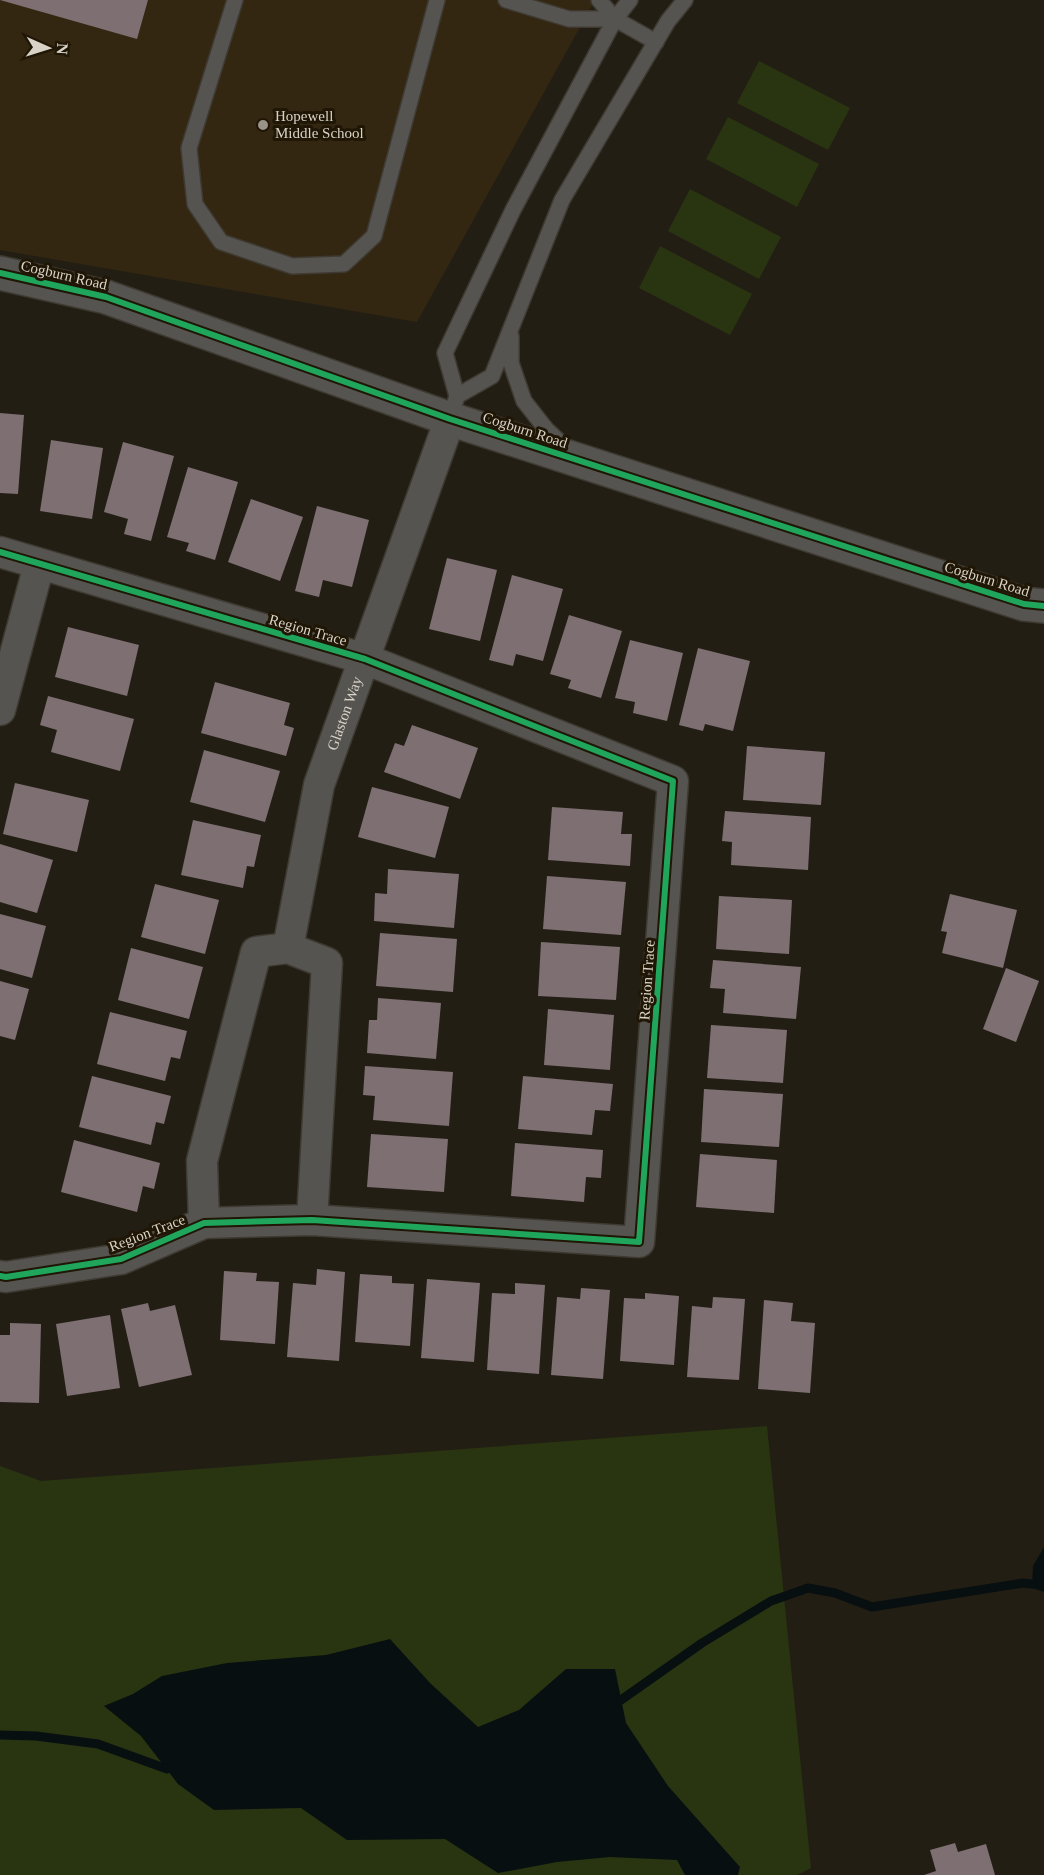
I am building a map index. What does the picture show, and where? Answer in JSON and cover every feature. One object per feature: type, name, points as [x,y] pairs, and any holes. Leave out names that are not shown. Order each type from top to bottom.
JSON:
[{"type":"street","name":"Cogburn Road","points":[[0,273],[106,297],[454,408],[578,460],[1024,604],[1044,606]]},
{"type":"street","name":"Glaston Way","points":[[288,948],[319,785],[454,408]]},
{"type":"street","name":"Region Trace","points":[[0,552],[365,659],[673,781],[639,1242],[312,1220],[204,1223],[121,1259],[6,1277],[0,1276]]},
{"type":"street","points":[[0,710],[39,565]]},
{"type":"street","points":[[204,1223],[202,1161],[256,952],[288,948],[327,963],[312,1220]]},
{"type":"lane","points":[[235,0],[189,148],[195,204],[221,242],[292,266],[344,264],[374,236],[437,0]]},
{"type":"lane","points":[[506,0],[569,19],[615,20]]},
{"type":"lane","points":[[599,0],[615,20],[656,42]]},
{"type":"lane","points":[[454,408],[445,352],[513,210],[615,20],[630,0]]},
{"type":"lane","points":[[454,408],[492,376],[562,200],[668,21],[685,0]]},
{"type":"lane","points":[[512,326],[511,363],[524,401],[546,429],[578,460]]},
{"type":"shaded area","name":"Hopewell Middle School","points":[[0,0],[595,0],[417,322],[0,250]]},
{"type":"shaded area","points":[[1044,1547],[1044,1592],[1032,1588],[1033,1566]]},
{"type":"shaded area","points":[[390,1639],[430,1683],[478,1727],[519,1710],[566,1669],[615,1669],[626,1723],[668,1786],[740,1867],[738,1875],[685,1875],[677,1860],[610,1857],[557,1862],[498,1873],[445,1839],[347,1840],[301,1808],[214,1810],[178,1784],[141,1736],[104,1706],[133,1694],[162,1676],[227,1663],[326,1655]]},
{"type":"green space","points":[[759,61],[850,108],[828,150],[737,103]]},
{"type":"green space","points":[[728,117],[819,164],[797,207],[706,159]]},
{"type":"green space","points":[[690,189],[781,237],[759,279],[668,231]]},
{"type":"green space","points":[[660,246],[752,294],[730,335],[639,288]]},
{"type":"green space","points":[[767,1426],[811,1868],[797,1875],[0,1875],[0,1466],[41,1481]]},
{"type":"building","points":[[0,0],[148,0],[137,39]]},
{"type":"building","points":[[0,413],[24,415],[18,494],[0,493]]},
{"type":"building","points":[[51,440],[103,448],[92,519],[40,511]]},
{"type":"building","points":[[123,442],[174,456],[151,541],[124,534],[128,519],[104,512]]},
{"type":"building","points":[[188,467],[238,482],[215,560],[186,551],[189,543],[167,537]]},
{"type":"building","points":[[251,499],[303,517],[280,581],[228,562]]},
{"type":"building","points":[[317,506],[369,520],[352,587],[323,580],[319,597],[295,591]]},
{"type":"building","points":[[447,558],[497,570],[480,641],[429,629]]},
{"type":"building","points":[[512,575],[563,589],[543,661],[516,654],[513,666],[489,660]]},
{"type":"building","points":[[569,615],[622,631],[601,698],[568,688],[571,680],[550,674]]},
{"type":"building","points":[[68,627],[139,645],[127,696],[55,677]]},
{"type":"building","points":[[630,640],[683,653],[667,721],[633,713],[635,702],[615,698]]},
{"type":"building","points":[[698,648],[750,661],[733,731],[705,724],[703,731],[679,725]]},
{"type":"building","points":[[215,682],[290,703],[284,725],[294,728],[286,756],[201,733]]},
{"type":"building","points":[[48,696],[134,719],[120,771],[51,752],[57,730],[40,725]]},
{"type":"building","points":[[412,725],[478,748],[460,799],[384,772],[395,743],[404,746]]},
{"type":"building","points":[[747,746],[825,752],[821,805],[743,800]]},
{"type":"building","points":[[204,750],[280,771],[265,822],[190,802]]},
{"type":"building","points":[[15,783],[89,800],[77,852],[3,834]]},
{"type":"building","points":[[372,787],[449,807],[435,858],[358,837]]},
{"type":"building","points":[[552,807],[623,812],[621,834],[632,834],[630,866],[548,860]]},
{"type":"building","points":[[725,811],[811,817],[808,870],[731,865],[732,842],[722,841]]},
{"type":"building","points":[[193,820],[261,835],[254,867],[247,866],[243,888],[181,875]]},
{"type":"building","points":[[0,844],[53,860],[37,913],[0,902]]},
{"type":"building","points":[[388,869],[459,874],[454,928],[374,921],[375,893],[387,894]]},
{"type":"building","points":[[547,876],[626,882],[621,935],[543,929]]},
{"type":"building","points":[[155,884],[219,900],[205,954],[141,937]]},
{"type":"building","points":[[950,894],[1017,910],[1003,968],[942,953],[947,932],[941,931]]},
{"type":"building","points":[[719,896],[792,900],[789,954],[716,949]]},
{"type":"building","points":[[0,914],[46,926],[32,978],[0,969]]},
{"type":"building","points":[[380,933],[457,939],[453,992],[376,986]]},
{"type":"building","points":[[541,942],[620,947],[616,1000],[538,996]]},
{"type":"building","points":[[131,948],[203,967],[189,1019],[118,1000]]},
{"type":"building","points":[[713,960],[801,967],[796,1019],[723,1013],[725,989],[710,988]]},
{"type":"building","points":[[1006,968],[1039,981],[1016,1042],[983,1029]]},
{"type":"building","points":[[0,981],[29,989],[15,1040],[0,1036]]},
{"type":"building","points":[[378,998],[441,1003],[436,1059],[367,1053],[369,1020],[377,1020]]},
{"type":"building","points":[[548,1009],[614,1015],[610,1070],[544,1065]]},
{"type":"building","points":[[110,1012],[187,1031],[180,1059],[171,1057],[165,1081],[97,1064]]},
{"type":"building","points":[[711,1025],[787,1030],[783,1083],[707,1078]]},
{"type":"building","points":[[365,1066],[453,1072],[449,1126],[373,1120],[375,1096],[363,1095]]},
{"type":"building","points":[[92,1076],[171,1096],[164,1124],[156,1122],[151,1145],[79,1127]]},
{"type":"building","points":[[523,1076],[613,1084],[610,1111],[595,1110],[592,1135],[518,1129]]},
{"type":"building","points":[[704,1089],[783,1094],[779,1147],[701,1142]]},
{"type":"building","points":[[371,1134],[448,1139],[444,1192],[367,1187]]},
{"type":"building","points":[[74,1140],[160,1163],[154,1189],[143,1186],[137,1212],[61,1192]]},
{"type":"building","points":[[515,1143],[603,1150],[601,1178],[586,1177],[584,1202],[511,1196]]},
{"type":"building","points":[[700,1154],[777,1160],[774,1213],[696,1207]]},
{"type":"building","points":[[317,1269],[345,1272],[339,1361],[287,1357],[293,1283],[316,1285]]},
{"type":"building","points":[[224,1271],[257,1273],[256,1281],[279,1282],[275,1344],[220,1340]]},
{"type":"building","points":[[360,1274],[392,1276],[392,1283],[414,1284],[410,1346],[355,1342]]},
{"type":"building","points":[[427,1279],[480,1283],[474,1362],[421,1358]]},
{"type":"building","points":[[515,1283],[545,1285],[539,1374],[487,1370],[492,1293],[515,1294]]},
{"type":"building","points":[[581,1288],[610,1290],[603,1379],[551,1375],[557,1297],[580,1299]]},
{"type":"building","points":[[645,1293],[679,1296],[674,1365],[620,1361],[624,1298],[645,1299]]},
{"type":"building","points":[[713,1297],[745,1299],[739,1380],[687,1377],[692,1306],[712,1308]]},
{"type":"building","points":[[764,1300],[793,1303],[791,1321],[815,1323],[810,1393],[758,1389]]},
{"type":"building","points":[[148,1303],[150,1311],[175,1305],[192,1375],[139,1387],[121,1309]]},
{"type":"building","points":[[110,1315],[120,1388],[67,1396],[56,1324]]},
{"type":"building","points":[[10,1323],[41,1324],[39,1403],[0,1402],[0,1335],[10,1335]]},
{"type":"building","points":[[955,1843],[958,1852],[986,1844],[995,1875],[924,1875],[936,1871],[930,1850]]},
{"type":"waterway","points":[[621,1700],[702,1643],[771,1601],[808,1588],[835,1593],[872,1607],[1023,1583],[1032,1584]]},
{"type":"waterway","points":[[0,1735],[36,1736],[98,1744],[167,1769]]},
{"type":"cycle path","points":[[0,273],[106,297],[450,419],[1024,604],[1044,606]]},
{"type":"cycle path","points":[[0,552],[365,659],[673,781],[639,1242],[312,1220],[204,1223],[121,1259],[6,1277],[0,1276]]},
{"type":"place","name":"Hopewell Middle School","points":[[263,125]]}]
